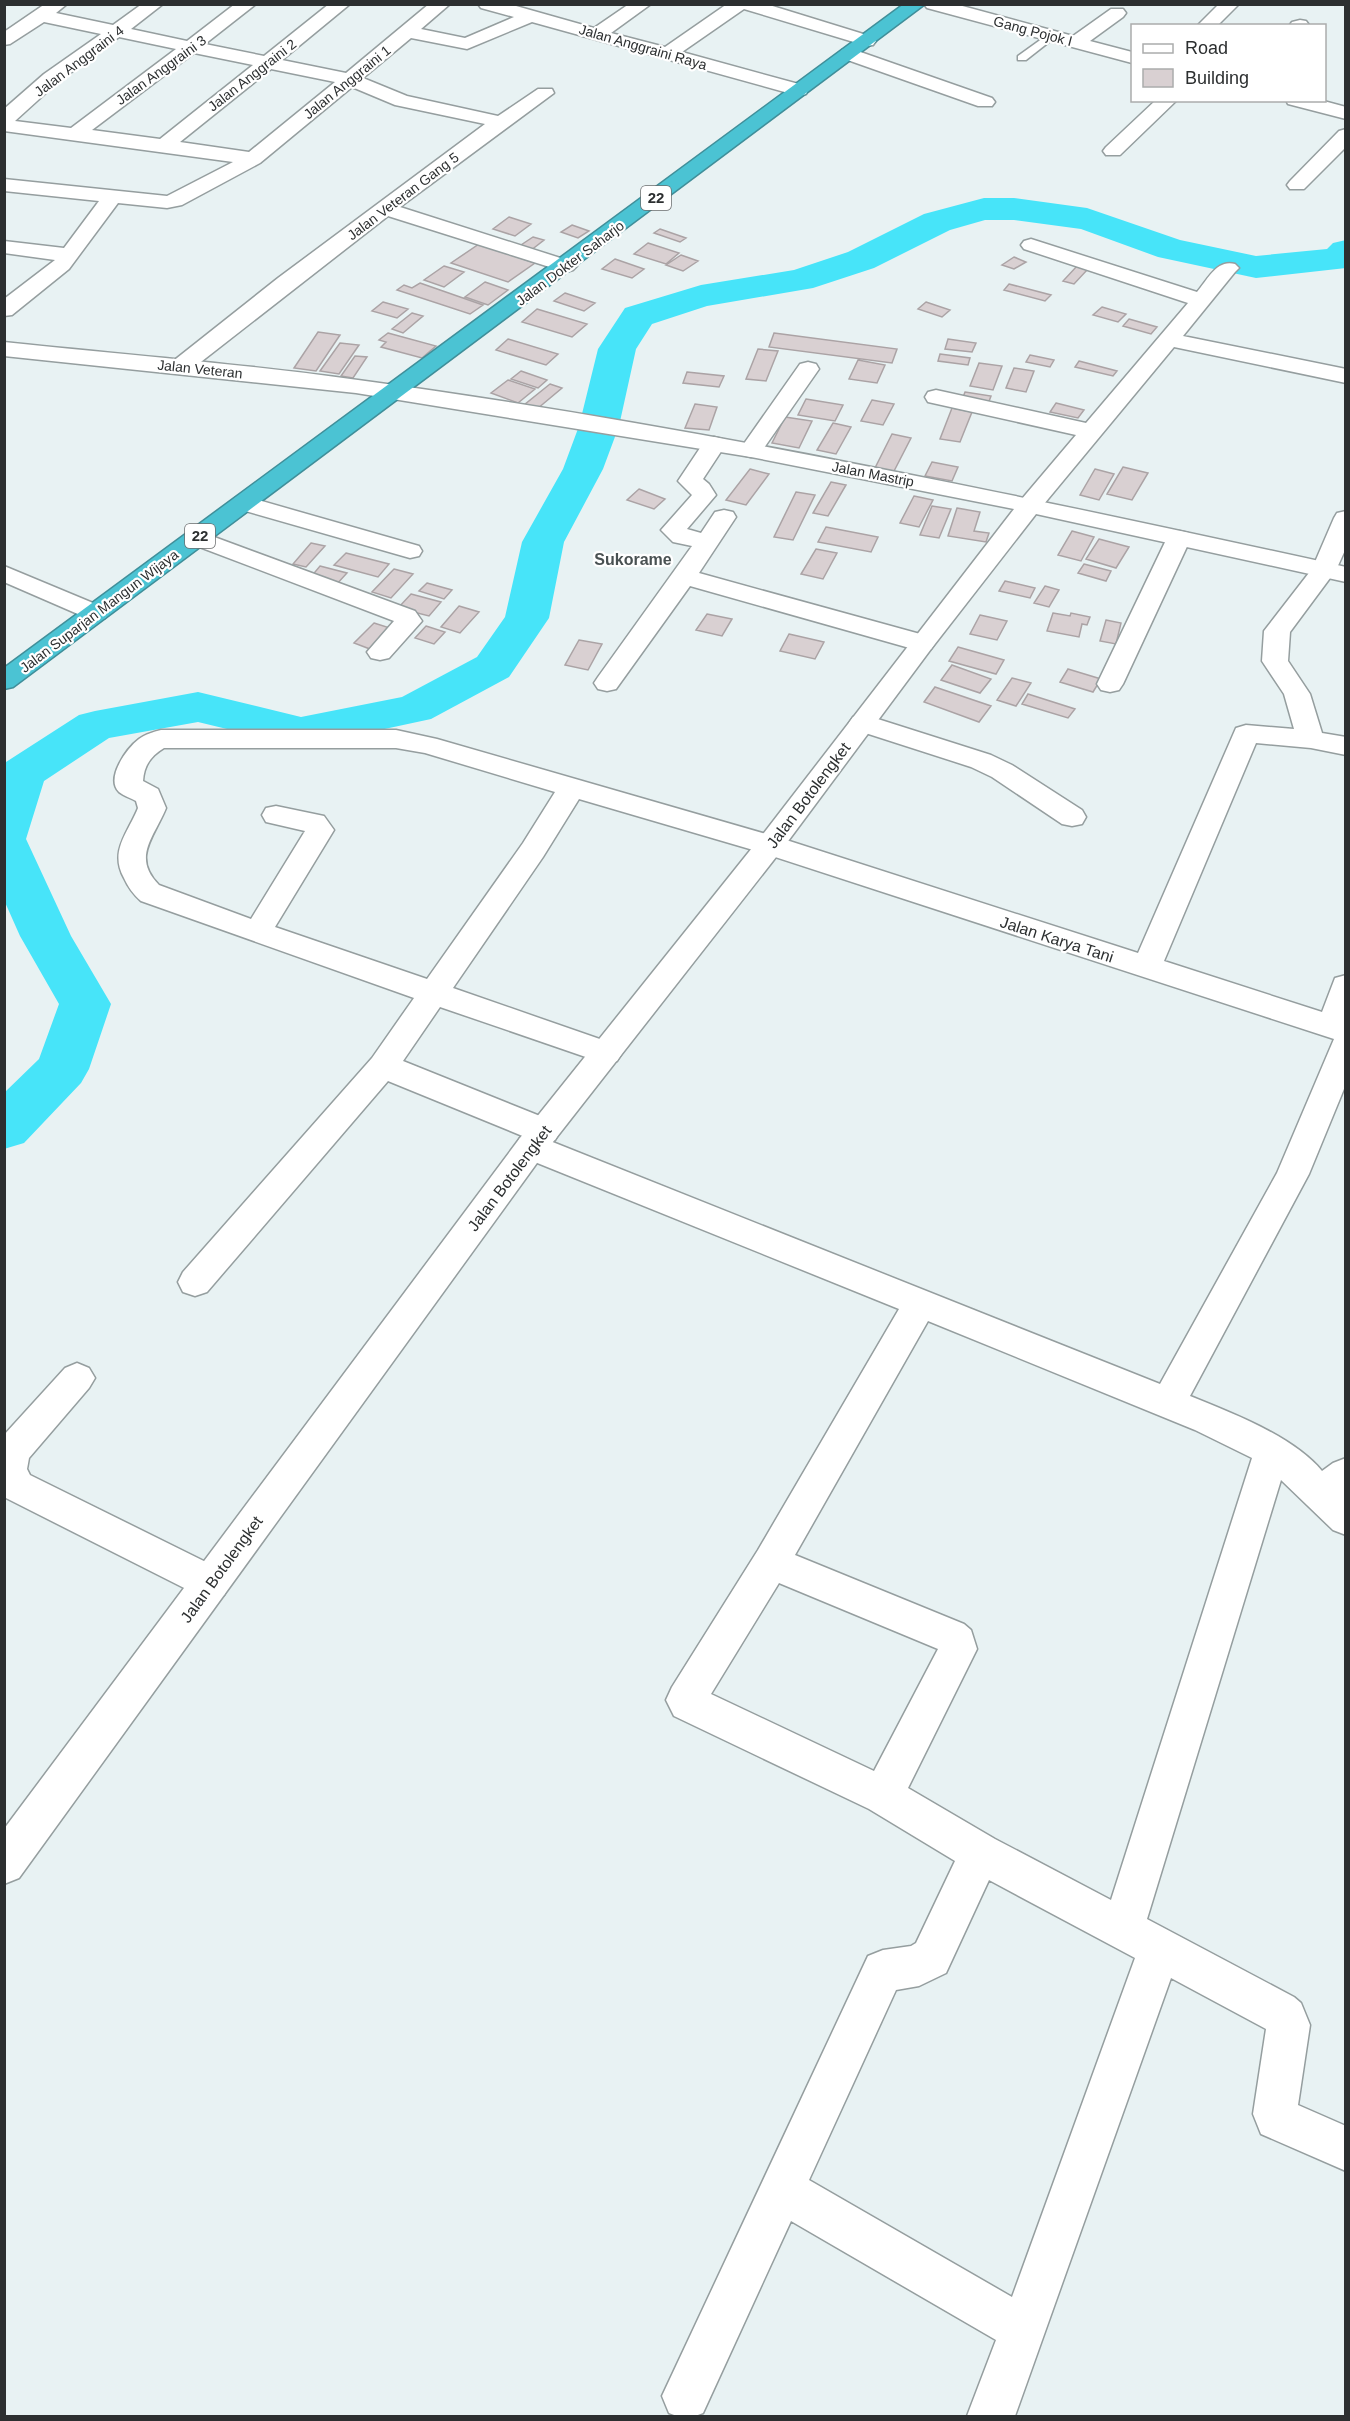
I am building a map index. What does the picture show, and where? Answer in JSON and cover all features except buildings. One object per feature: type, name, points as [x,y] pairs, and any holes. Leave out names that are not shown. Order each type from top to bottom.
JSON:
[{"type":"highway","name":"Jalan Dokter Saharjo","points":[[396,392],[916,4]]},
{"type":"highway","name":"Jalan Suparjan Mangun Wijaya","points":[[4,681],[396,392]]},
{"type":"street","points":[[4,40],[58,4]]},
{"type":"street","name":"Jalan Anggraini 4","points":[[4,120],[51,78],[154,4]]},
{"type":"street","name":"Jalan Anggraini 3","points":[[75,135],[247,4]]},
{"type":"street","name":"Jalan Anggraini 2","points":[[164,145],[341,4]]},
{"type":"street","name":"Jalan Anggraini 1","points":[[4,185],[172,202],[253,159],[441,4]]},
{"type":"street","name":"Jalan Anggraini Raya","points":[[487,4],[800,90]]},
{"type":"street","points":[[597,34],[642,4]]},
{"type":"street","points":[[667,54],[740,4]]},
{"type":"street","points":[[746,4],[867,41]]},
{"type":"street","name":"Gang Pojok I","points":[[933,4],[1131,58]]},
{"type":"street","points":[[1208,24],[1230,4]]},
{"type":"street","points":[[1076,43],[1117,13]]},
{"type":"street","points":[[42,16],[351,80],[402,101],[470,113],[501,122]]},
{"type":"street","points":[[408,32],[467,44],[531,16]]},
{"type":"street","points":[[849,54],[985,102]]},
{"type":"street","name":"Jalan Veteran Gang 5","points":[[180,367],[286,283],[501,122],[545,93]]},
{"type":"street","points":[[1113,151],[1166,102]]},
{"type":"street","points":[[1303,102],[1346,113]]},
{"type":"street","points":[[4,125],[164,145],[253,159]]},
{"type":"street","points":[[1297,185],[1346,135]]},
{"type":"street","points":[[4,310],[56,270],[70,255],[113,196]]},
{"type":"street","points":[[386,209],[566,266]]},
{"type":"street","points":[[1031,245],[1200,300]]},
{"type":"street","points":[[4,247],[70,255]]},
{"type":"street","name":"Jalan Botolengket","points":[[4,1864],[537,1139],[770,845],[922,643],[1030,505],[1228,268]]},
{"type":"street","points":[[1167,339],[1346,376]]},
{"type":"street","name":"Jalan Veteran","points":[[4,349],[396,392]]},
{"type":"street","points":[[751,450],[808,369]]},
{"type":"street","name":"Jalan Mastrip","points":[[396,392],[751,450],[1030,505],[1335,573]]},
{"type":"street","points":[[936,397],[1091,431]]},
{"type":"street","points":[[707,542],[681,537],[674,530],[704,495],[701,489],[690,481],[714,444]]},
{"type":"street","points":[[244,503],[410,551]]},
{"type":"street","points":[[607,683],[684,577],[724,517]]},
{"type":"street","points":[[1311,739],[1298,693],[1275,660],[1277,631],[1335,573],[1346,518]]},
{"type":"street","points":[[198,538],[406,617],[409,621],[380,652]]},
{"type":"street","points":[[1110,684],[1179,538]]},
{"type":"street","points":[[4,573],[96,613]]},
{"type":"street","points":[[684,577],[922,643]]},
{"type":"street","points":[[862,723],[981,761],[1002,771],[1072,817]]},
{"type":"street","points":[[1146,968],[1246,734],[1311,739],[1346,746]]},
{"type":"street","name":"Jalan Karya Tani","points":[[256,933],[154,896],[146,891],[132,868],[129,855],[152,808],[148,796],[129,785],[128,776],[134,762],[152,742],[161,739],[396,739],[427,745],[770,845],[1341,1034]]},
{"type":"street","points":[[195,1281],[383,1066],[435,994],[572,788]]},
{"type":"street","points":[[276,815],[314,823],[320,830],[256,933],[606,1053]]},
{"type":"street","points":[[1168,1404],[1293,1174],[1341,1034],[1346,986]]},
{"type":"street","points":[[383,1066],[537,1139],[919,1305],[1208,1419],[1272,1451],[1306,1478],[1332,1484],[1346,1519]]},
{"type":"street","points":[[919,1305],[771,1562],[686,1700],[688,1703],[883,1795],[980,1853],[1286,2018],[1288,2025],[1275,2114],[1278,2118],[1346,2149]]},
{"type":"street","points":[[76,1378],[12,1452],[8,1471],[17,1486],[211,1583]]},
{"type":"street","points":[[991,2416],[1024,2330],[1141,1939],[1272,1451]]},
{"type":"street","points":[[771,1562],[950,1636],[957,1642],[958,1649],[883,1795]]},
{"type":"street","points":[[686,2396],[883,1971],[917,1968],[931,1958],[980,1853]]},
{"type":"street","points":[[782,2190],[1024,2330]]},
{"type":"lane","points":[[1022,58],[1050,36]]},
{"type":"waterway","points":[[4,836],[23,773],[95,726],[198,707],[301,732],[415,709],[493,667],[527,618],[543,542],[583,469],[599,426],[617,349],[638,316],[701,296],[800,280],[861,260],[937,222],[984,209],[1014,209],[1087,219],[1171,249],[1256,267],[1337,259],[1346,251]]},
{"type":"waterway","points":[[4,843],[46,936],[85,1004],[62,1069],[4,1128]]},
{"type":"district","name":"Sukorame","points":[[633,559]]}]
